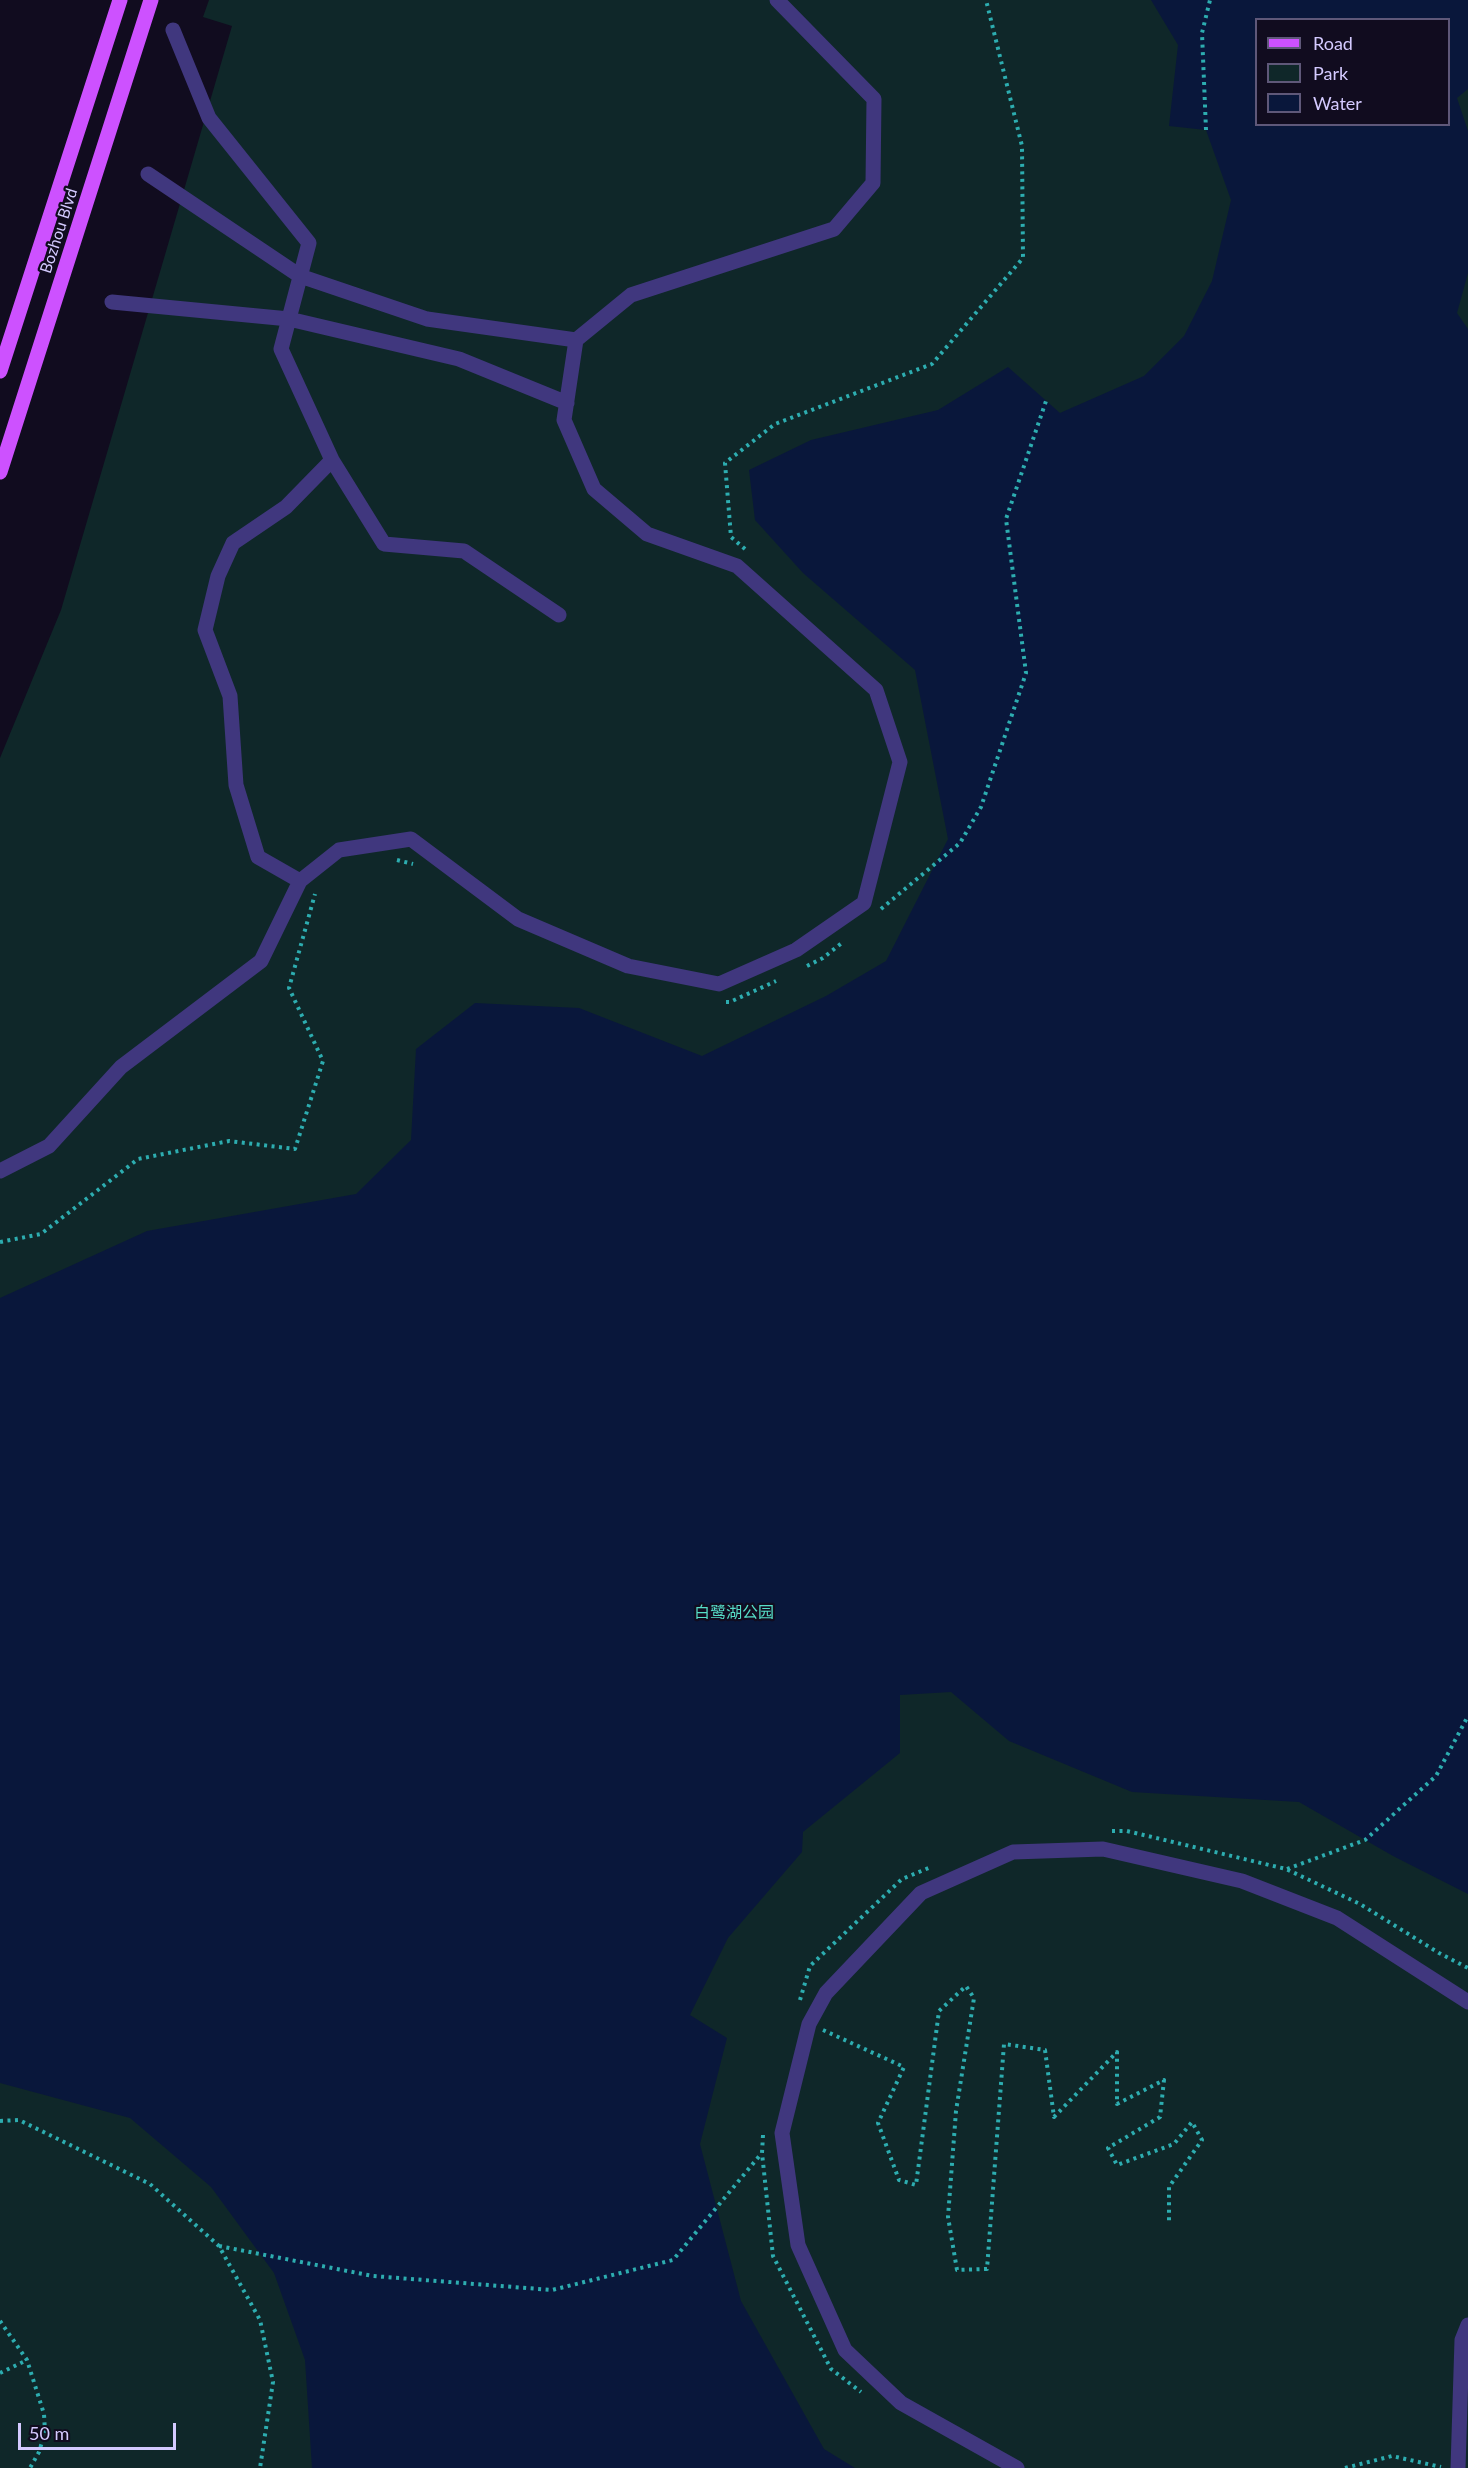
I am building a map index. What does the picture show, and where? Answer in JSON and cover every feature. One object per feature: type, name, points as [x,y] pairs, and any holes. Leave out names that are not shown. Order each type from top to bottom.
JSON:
[{"type":"main road","name":"Bozhou Blvd","points":[[0,371],[120,0]]},
{"type":"main road","name":"Bozhou Blvd","points":[[0,472],[151,0]]},
{"type":"lane","points":[[0,1171],[49,1146],[121,1067],[261,961],[300,881],[339,850],[411,839],[518,920],[628,966],[719,984],[796,950],[864,903],[900,762],[876,690],[737,566],[647,534],[594,489],[564,420],[576,340],[631,295],[834,229],[873,183],[874,99],[777,0]]},
{"type":"lane","points":[[173,30],[210,118],[309,243],[281,349],[332,460],[384,544],[464,551],[559,615]]},
{"type":"lane","points":[[148,174],[300,276],[427,320],[576,340]]},
{"type":"lane","points":[[112,302],[289,319],[459,360],[567,403]]},
{"type":"lane","points":[[300,881],[258,857],[236,785],[230,696],[205,630],[218,576],[233,543],[286,507],[332,460]]},
{"type":"lane","points":[[1017,2468],[900,2403],[845,2350],[798,2245],[782,2133],[809,2024],[826,1993],[921,1893],[1013,1852],[1102,1849],[1242,1881],[1337,1918],[1468,2002]]},
{"type":"lane","points":[[1458,2468],[1462,2340],[1468,2325]]},
{"type":"path","points":[[749,553],[731,537],[725,463],[775,424],[932,364],[1023,258],[1022,146],[986,0]]},
{"type":"path","points":[[1206,130],[1202,33],[1210,0]]},
{"type":"path","points":[[872,917],[960,843],[981,807],[1026,673],[1006,519],[1046,401]]},
{"type":"path","points":[[386,857],[418,866]]},
{"type":"path","points":[[0,1242],[41,1234],[138,1159],[229,1141],[295,1149],[323,1061],[289,988],[317,889]]},
{"type":"path","points":[[880,910],[883,898]]},
{"type":"path","points":[[803,968],[823,958],[848,938]]},
{"type":"path","points":[[719,1001],[730,1002],[782,978]]},
{"type":"path","points":[[1286,1869],[1365,1840],[1436,1776],[1468,1716]]},
{"type":"path","points":[[1104,1832],[1127,1831],[1286,1869],[1360,1904],[1439,1953],[1468,1968]]},
{"type":"path","points":[[797,2011],[810,1966],[902,1879],[935,1865]]},
{"type":"path","points":[[809,2024],[904,2067],[878,2123],[899,2180],[916,2185],[939,2011],[966,1986],[974,1998],[956,2111],[948,2217],[957,2270],[987,2269],[1004,2044],[1045,2050],[1054,2117],[1117,2052],[1117,2104],[1164,2080],[1160,2117],[1108,2148],[1117,2165],[1174,2144],[1192,2122],[1202,2140],[1170,2187],[1169,2224]]},
{"type":"path","points":[[0,2121],[18,2120],[150,2184],[219,2246],[260,2319],[273,2382],[260,2468]]},
{"type":"path","points":[[763,2133],[762,2153],[772,2256],[831,2369],[866,2396]]},
{"type":"path","points":[[219,2246],[373,2276],[552,2290],[673,2260],[762,2153]]},
{"type":"path","points":[[0,2321],[27,2360],[44,2414],[45,2432],[39,2452],[30,2468]]},
{"type":"path","points":[[0,2373],[27,2360]]},
{"type":"path","points":[[1345,2468],[1392,2456],[1443,2468]]},
{"type":"green space","name":"白鹭湖公园","points":[[209,0],[1468,0],[1468,2468],[0,2468],[0,758],[61,610],[232,26],[203,17]]},
{"type":"water","points":[[1151,0],[1468,0],[1468,89],[1457,98],[1468,131],[1468,273],[1457,313],[1468,329],[1468,1894],[1393,1856],[1299,1802],[1132,1792],[1009,1741],[951,1692],[900,1695],[900,1753],[803,1832],[802,1852],[728,1938],[690,2015],[727,2038],[700,2144],[741,2301],[824,2449],[855,2468],[312,2468],[305,2360],[274,2273],[211,2187],[130,2118],[0,2083],[0,1298],[147,1231],[356,1194],[411,1140],[416,1049],[475,1003],[579,1008],[702,1056],[826,996],[886,961],[948,839],[915,670],[803,573],[755,520],[749,470],[811,440],[938,410],[1008,367],[1060,413],[1144,376],[1184,336],[1212,281],[1231,200],[1206,130],[1169,126],[1178,45]]}]
